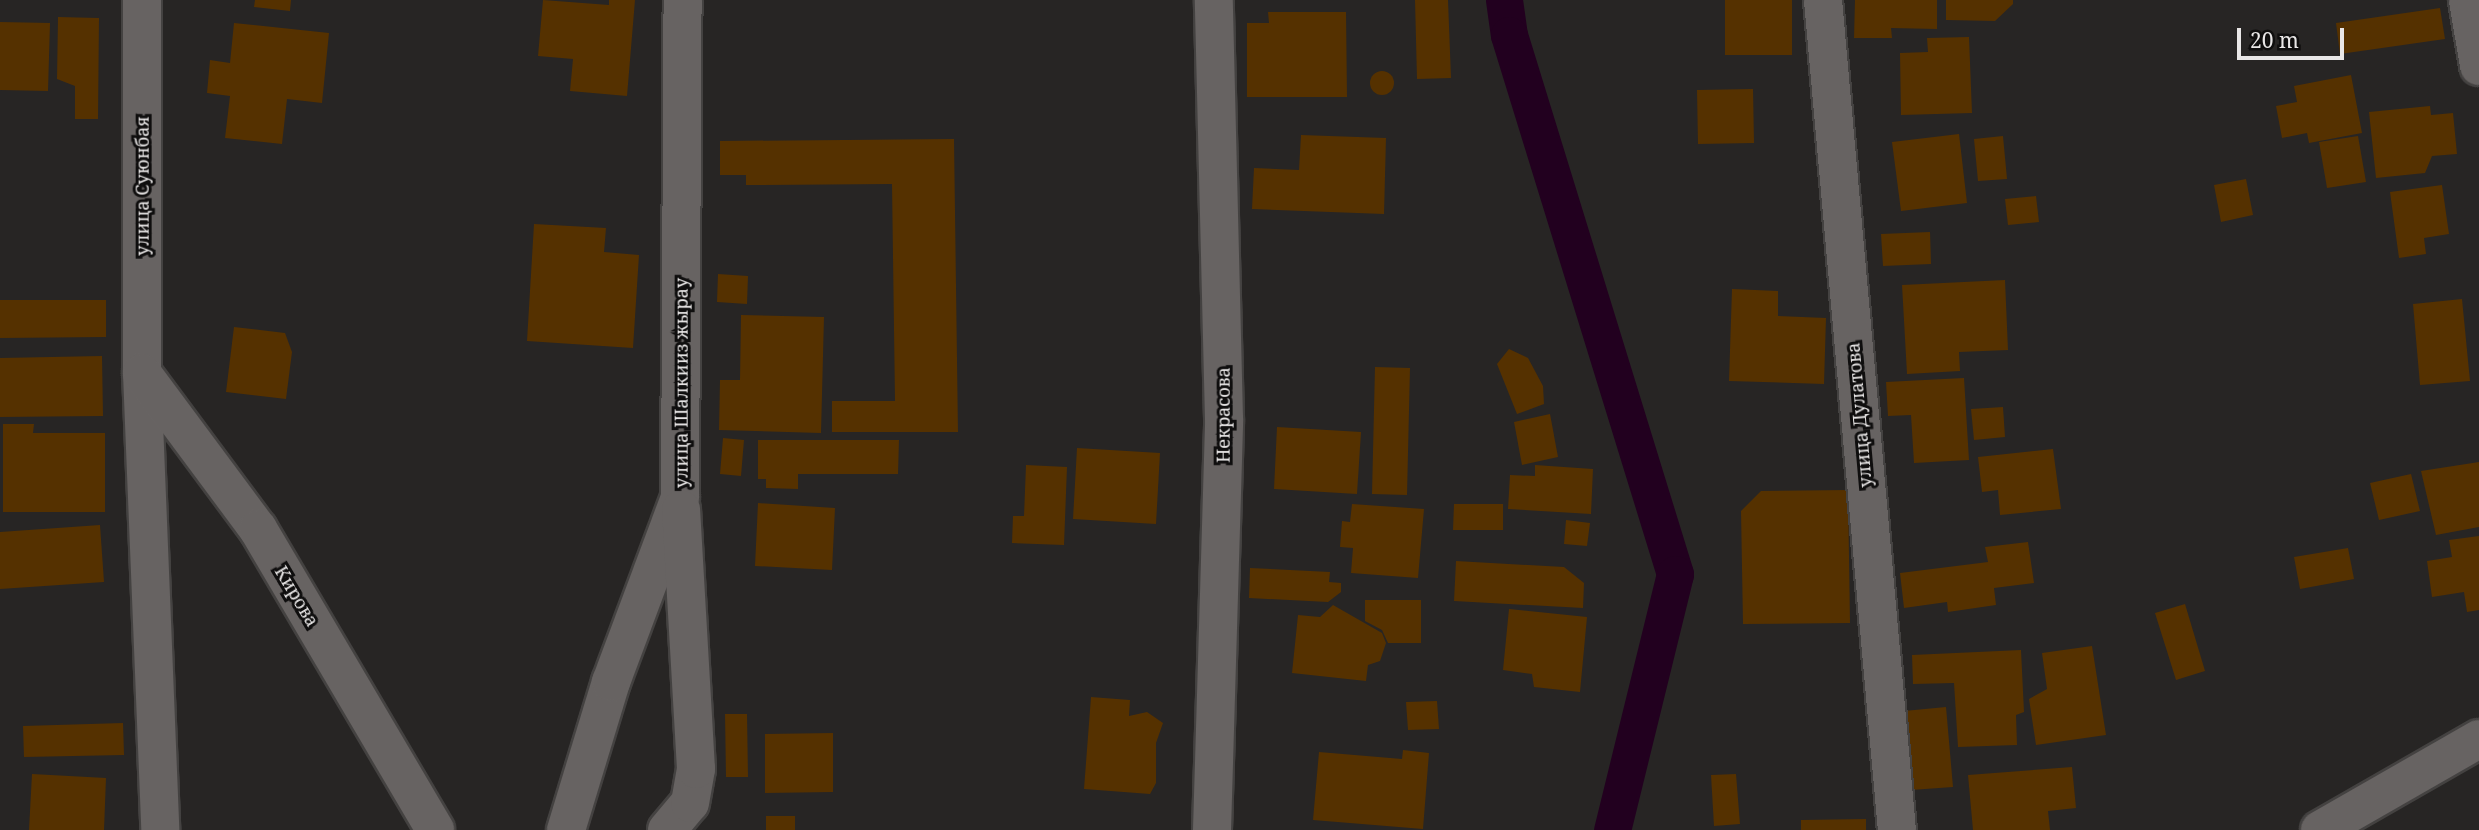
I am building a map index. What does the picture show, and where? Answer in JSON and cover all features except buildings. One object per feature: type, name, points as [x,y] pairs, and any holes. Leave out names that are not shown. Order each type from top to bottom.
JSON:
[{"type":"street","name":"улица Суюнбая","points":[[142,0],[142,373],[160,830]]},
{"type":"street","name":"улица Шалкииз жырау","points":[[566,830],[611,682],[680,497],[683,0]]},
{"type":"street","name":"Некрасова","points":[[1212,830],[1224,419],[1214,0]]},
{"type":"street","name":"улица Дулатова","points":[[1823,0],[1897,830]]},
{"type":"street","points":[[2468,0],[2479,66]]},
{"type":"street","name":"Кирова","points":[[142,373],[258,529],[435,830]]},
{"type":"street","points":[[667,830],[690,803],[696,769],[680,497]]},
{"type":"street","points":[[2320,830],[2479,739]]},
{"type":"waterway","points":[[1504,0],[1509,35],[1675,574],[1612,830]]}]
